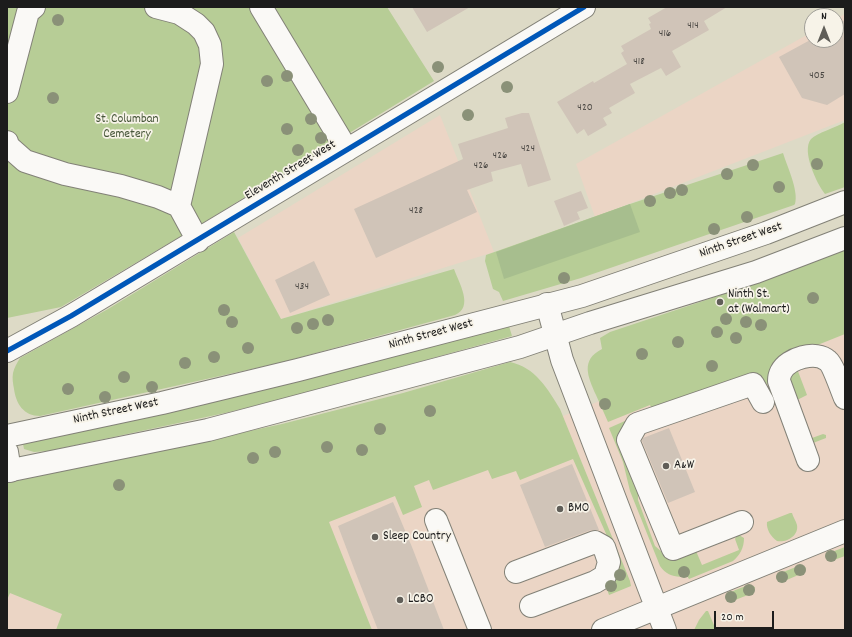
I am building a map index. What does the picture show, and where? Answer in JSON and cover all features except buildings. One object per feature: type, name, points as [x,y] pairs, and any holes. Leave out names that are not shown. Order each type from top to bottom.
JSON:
[{"type":"main road","points":[[156,7],[179,12],[196,24],[204,32],[210,45],[212,64],[179,206]]},
{"type":"main road","points":[[260,7],[347,150]]},
{"type":"main road","name":"Eleventh Street West","points":[[7,350],[71,316],[198,241],[584,7]]},
{"type":"main road","points":[[7,92],[29,9]]},
{"type":"main road","points":[[7,142],[8,146],[25,162],[65,174],[121,186],[158,197],[179,206],[198,241]]},
{"type":"main road","name":"Ninth Street West","points":[[7,436],[162,403],[298,370],[582,296],[766,233],[845,202]]},
{"type":"main road","points":[[8,465],[208,430],[520,348],[555,335],[756,272],[845,238]]},
{"type":"main road","points":[[547,304],[565,367],[665,630]]},
{"type":"main road","points":[[808,460],[779,381],[781,372],[788,364],[809,355],[820,356],[829,361],[845,398]]},
{"type":"main road","points":[[742,522],[673,549],[628,440],[637,424],[752,384],[763,402]]},
{"type":"main road","points":[[436,520],[480,630]]},
{"type":"main road","points":[[603,630],[845,532]]},
{"type":"main road","points":[[516,572],[595,542],[604,547],[609,562],[605,576],[595,582],[531,606]]},
{"type":"shaded area","points":[[844,15],[845,120],[595,217],[576,164],[804,36],[804,48],[844,48]]},
{"type":"shaded area","points":[[440,115],[494,252],[281,319],[238,238]]},
{"type":"shaded area","points":[[845,300],[845,630],[372,630],[325,514]]},
{"type":"shaded area","points":[[10,593],[62,614],[56,630],[7,630],[7,600]]},
{"type":"green space","name":"St. Columban Cemetery","points":[[7,7],[387,7],[434,81],[193,229],[61,307],[7,318]]},
{"type":"green space","points":[[845,122],[845,187],[825,194],[811,167],[808,144],[811,139],[822,132]]},
{"type":"green space","points":[[783,153],[794,186],[796,199],[794,205],[581,278],[503,301],[499,292],[493,289],[485,261],[486,255],[630,204]]},
{"type":"green space","points":[[630,204],[640,232],[504,279],[496,252]]},
{"type":"green space","points":[[234,232],[281,319],[454,269],[464,294],[464,306],[461,311],[455,315],[283,362],[40,416],[29,414],[22,408],[15,394],[13,379],[14,369],[20,358],[108,309]]},
{"type":"green space","points":[[845,249],[845,334],[815,346],[771,390],[767,384],[759,378],[746,375],[653,411],[650,405],[608,422],[590,382],[588,369],[588,364],[591,358],[595,353],[602,349],[600,338],[610,332],[718,296]]},
{"type":"green space","points":[[509,326],[512,336],[314,391],[225,413],[48,451],[34,452],[24,449],[23,444],[26,442],[262,390],[379,360],[496,327]]},
{"type":"green space","points":[[510,362],[527,369],[534,374],[551,394],[560,409],[631,586],[609,595],[606,586],[607,536],[573,459],[520,480],[516,471],[492,479],[488,470],[433,490],[429,480],[414,486],[422,507],[403,515],[395,496],[329,522],[372,630],[56,630],[62,614],[10,593],[7,600],[7,483],[282,424],[403,393]]},
{"type":"green space","points":[[796,366],[807,395],[797,400],[812,438],[823,434],[826,435],[826,438],[813,443],[787,384]]},
{"type":"green space","points":[[643,413],[638,417],[638,500],[655,546],[662,552],[696,551],[702,565],[739,550],[735,539],[737,535],[739,535],[744,538],[743,545],[740,554],[733,561],[689,579],[687,576],[679,577],[669,574],[660,566],[630,491],[623,462],[609,428]]},
{"type":"green space","points":[[792,513],[797,524],[796,532],[788,540],[777,541],[769,533],[767,522]]},
{"type":"green space","points":[[845,547],[845,556],[831,561],[827,559],[829,553]]},
{"type":"green space","points":[[801,565],[806,568],[803,573],[782,582],[777,580],[776,576],[778,574]]},
{"type":"green space","points":[[749,585],[755,587],[753,593],[730,602],[726,600],[731,592]]},
{"type":"green space","points":[[706,611],[708,611],[716,630],[694,630],[699,620]]},
{"type":"cycle path","points":[[7,351],[71,316],[584,7]]},
{"type":"place","name":"Ninth St. at (Walmart)","points":[[720,302]]},
{"type":"place","name":"A&W","points":[[666,466]]},
{"type":"place","name":"BMO","points":[[560,509]]},
{"type":"place","name":"Sleep Country","points":[[375,537]]},
{"type":"place","name":"LCBO","points":[[400,600]]}]
